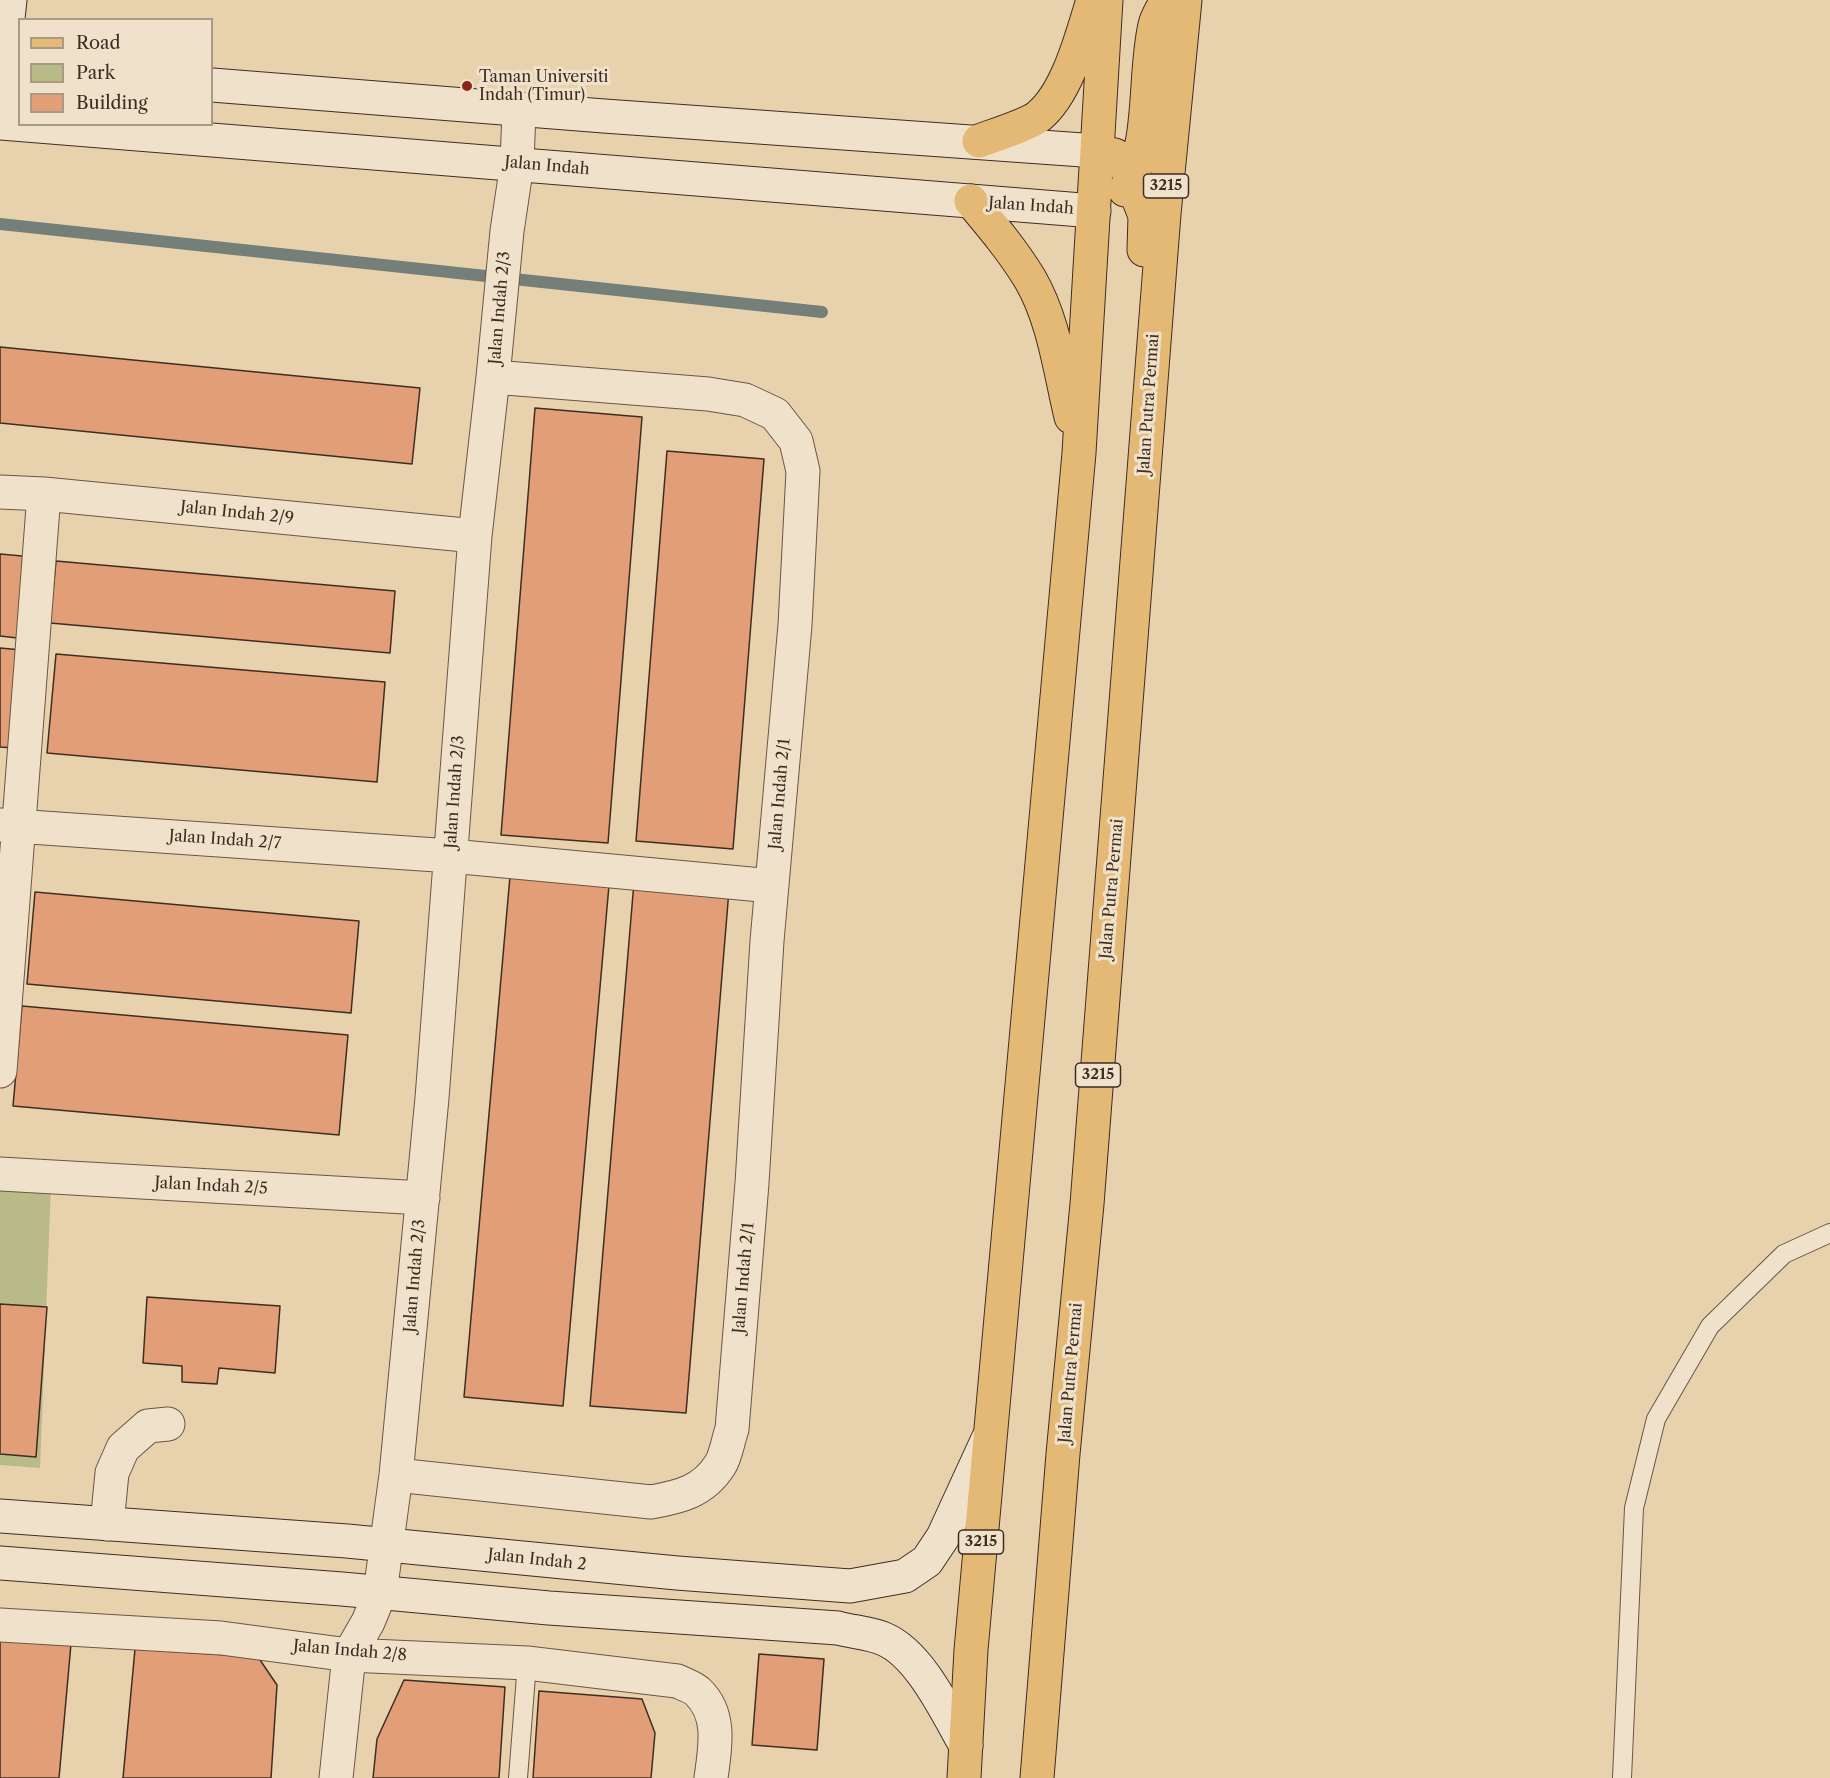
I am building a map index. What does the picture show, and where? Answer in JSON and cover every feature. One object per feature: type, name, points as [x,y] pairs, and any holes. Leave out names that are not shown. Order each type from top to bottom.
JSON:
[{"type":"main road","points":[[979,141],[1038,117],[1058,93],[1077,52],[1093,0]]},
{"type":"main road","name":"3215","points":[[964,1778],[990,1434],[1079,453],[1106,0]]},
{"type":"main road","points":[[1094,211],[1121,195],[1131,180],[1143,140],[1155,23],[1167,0]]},
{"type":"main road","name":"Jalan Putra Permai","points":[[1037,1778],[1063,1454],[1089,1181],[1164,214],[1185,0]]},
{"type":"main road","points":[[1097,151],[1115,155],[1125,164],[1145,216],[1143,275],[1136,343],[1151,372]]},
{"type":"main road","points":[[971,201],[1013,252],[1031,281],[1049,325],[1079,453]]},
{"type":"street","points":[[1,123],[8,64],[10,0]]},
{"type":"street","points":[[213,85],[519,110],[1097,151]]},
{"type":"street","name":"Jalan Indah 2/3","points":[[349,1655],[368,1622],[380,1593],[396,1475],[423,1198],[475,536],[507,231],[517,164],[519,110]]},
{"type":"street","name":"Jalan Indah","points":[[1,123],[18,124]]},
{"type":"street","name":"Jalan Indah","points":[[39,126],[1094,211]]},
{"type":"street","name":"Jalan Indah 2/1","points":[[396,1475],[651,1502],[683,1496],[705,1482],[721,1464],[732,1429],[733,1418],[772,886],[796,603],[803,471],[796,441],[775,414],[745,400],[708,394],[493,377]]},
{"type":"street","name":"Jalan Indah 2/9","points":[[0,492],[44,494],[475,536]]},
{"type":"street","points":[[0,1071],[10,825],[44,494]]},
{"type":"street","name":"Jalan Indah 2/7","points":[[10,825],[451,856],[772,886]]},
{"type":"street","name":"Jalan Indah 2/5","points":[[0,1174],[423,1198]]},
{"type":"street","points":[[107,1524],[112,1473],[123,1448],[148,1426],[168,1424]]},
{"type":"street","name":"Jalan Indah 2","points":[[0,1516],[386,1545],[791,1583],[850,1586],[905,1576],[927,1561],[943,1537],[990,1434]]},
{"type":"street","points":[[0,1563],[549,1608],[822,1626],[885,1639],[909,1657],[929,1683],[966,1746]]},
{"type":"street","name":"Jalan Indah 2/8","points":[[0,1625],[222,1638],[349,1655],[527,1663],[677,1682],[697,1690],[711,1708],[716,1733],[711,1778]]},
{"type":"street","points":[[336,1778],[349,1655]]},
{"type":"lane","points":[[1622,1778],[1634,1508],[1656,1419],[1710,1326],[1784,1254],[1830,1233]]},
{"type":"lane","points":[[518,1778],[527,1663]]},
{"type":"green space","points":[[0,1180],[51,1185],[40,1468],[0,1465]]},
{"type":"building","points":[[0,347],[420,388],[412,464],[0,423]]},
{"type":"building","points":[[535,408],[642,417],[608,843],[501,835]]},
{"type":"building","points":[[667,451],[764,459],[733,849],[636,841]]},
{"type":"building","points":[[0,554],[33,557],[26,639],[0,636]]},
{"type":"building","points":[[56,561],[395,591],[390,653],[50,623]]},
{"type":"building","points":[[0,648],[22,650],[14,748],[0,747]]},
{"type":"building","points":[[56,654],[385,682],[377,782],[47,753]]},
{"type":"building","points":[[511,865],[610,874],[563,1406],[464,1397]]},
{"type":"building","points":[[634,882],[729,890],[686,1413],[590,1406]]},
{"type":"building","points":[[35,892],[359,921],[351,1013],[27,984]]},
{"type":"building","points":[[22,1006],[348,1035],[339,1135],[13,1106]]},
{"type":"building","points":[[147,1297],[280,1306],[275,1373],[219,1368],[217,1384],[182,1382],[182,1366],[143,1363]]},
{"type":"building","points":[[0,1304],[47,1307],[36,1457],[0,1454]]},
{"type":"building","points":[[0,1639],[71,1644],[59,1778],[0,1778]]},
{"type":"building","points":[[135,1649],[258,1657],[277,1685],[271,1778],[123,1778]]},
{"type":"building","points":[[759,1654],[824,1659],[817,1750],[752,1745]]},
{"type":"building","points":[[404,1680],[505,1687],[499,1778],[373,1778],[377,1739]]},
{"type":"building","points":[[539,1691],[642,1699],[655,1733],[651,1778],[533,1778]]},
{"type":"waterway","points":[[0,224],[822,312]]},
{"type":"place","name":"Taman Universiti Indah (Timur)","points":[[467,86]]}]
